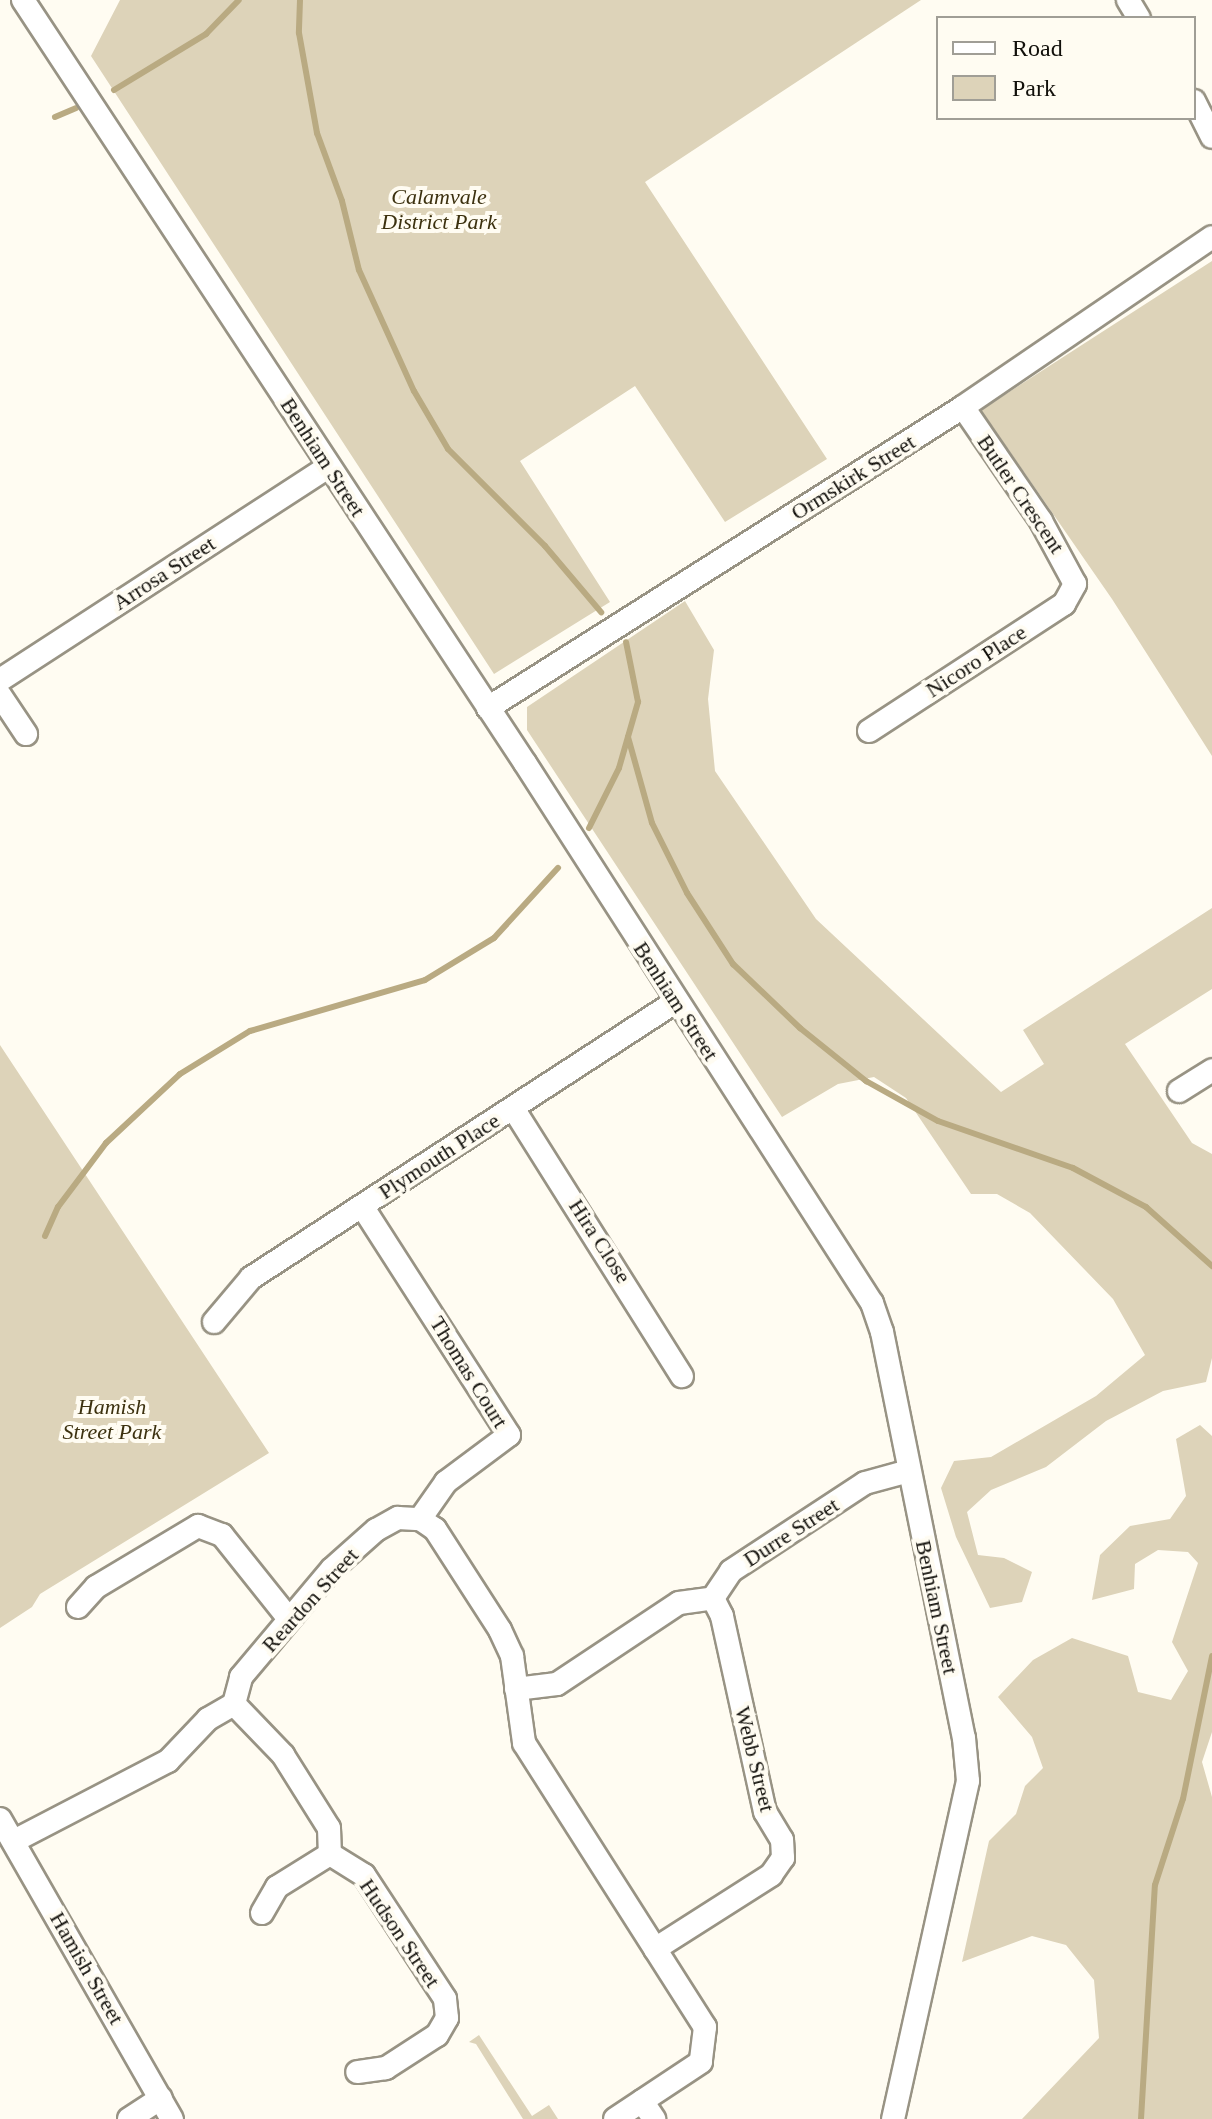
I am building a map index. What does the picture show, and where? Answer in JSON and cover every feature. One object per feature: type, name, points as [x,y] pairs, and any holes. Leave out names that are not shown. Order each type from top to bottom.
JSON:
[{"type":"street","name":"Benhiam Street","points":[[23,0],[488,708],[872,1303],[964,1738],[968,1781],[893,2119]]},
{"type":"street","points":[[1196,105],[1211,133]]},
{"type":"street","name":"Ormskirk Street","points":[[488,708],[963,407],[1212,237]]},
{"type":"street","name":"Butler Crescent","points":[[963,407],[1041,521],[1075,584]]},
{"type":"street","name":"Arrosa Street","points":[[0,680],[328,467]]},
{"type":"street","name":"Nicoro Place","points":[[869,731],[1064,604],[1075,584]]},
{"type":"street","points":[[0,695],[26,734]]},
{"type":"street","name":"Plymouth Place","points":[[214,1322],[251,1278],[675,1002]]},
{"type":"street","points":[[1179,1091],[1212,1070]]},
{"type":"street","name":"Hira Close","points":[[513,1108],[682,1376]]},
{"type":"street","name":"Thomas Court","points":[[362,1206],[509,1435],[446,1482],[420,1519]]},
{"type":"street","name":"Durre Street","points":[[713,1598],[731,1571],[865,1483],[909,1471]]},
{"type":"street","name":"Reardon Street","points":[[234,1704],[241,1677],[289,1619],[376,1530],[398,1518],[420,1519]]},
{"type":"street","points":[[420,1519],[435,1529],[500,1630],[512,1656],[524,1743],[705,2027],[701,2062],[648,2110],[615,2119]]},
{"type":"street","points":[[78,1607],[96,1587],[198,1526],[222,1535],[289,1619]]},
{"type":"street","points":[[516,1689],[557,1684],[679,1603],[713,1598]]},
{"type":"street","name":"Webb Street","points":[[655,1949],[771,1875],[783,1858],[782,1840],[765,1812],[722,1616],[713,1598]]},
{"type":"street","points":[[14,1841],[168,1761],[208,1719],[234,1704],[303,1783],[329,1828],[330,1854],[277,1887],[262,1913]]},
{"type":"street","name":"Hamish Street","points":[[0,1819],[172,2119]]},
{"type":"street","name":"Hudson Street","points":[[330,1854],[364,1875],[445,1999],[447,2018],[437,2035],[386,2068],[357,2072]]},
{"type":"street","points":[[129,2119],[161,2098]]},
{"type":"green space","name":"Calamvale District Park","points":[[120,0],[921,0],[645,182],[827,459],[725,522],[635,386],[520,461],[610,602],[494,674],[91,56]]},
{"type":"green space","points":[[1212,261],[1212,756],[1112,599],[981,410]]},
{"type":"green space","points":[[685,601],[714,650],[708,699],[715,771],[816,919],[1001,1092],[1044,1064],[1023,1030],[1212,908],[1212,989],[1125,1044],[1192,1143],[1212,1154],[1212,1358],[1206,1382],[1163,1391],[1106,1421],[1046,1467],[991,1490],[967,1512],[978,1555],[1004,1558],[1032,1572],[1022,1602],[990,1608],[956,1537],[941,1488],[954,1461],[991,1457],[1096,1396],[1145,1355],[1113,1299],[1030,1213],[997,1194],[971,1194],[906,1098],[874,1077],[838,1084],[782,1117],[527,730],[527,707]]},
{"type":"green space","name":"Hamish Street Park","points":[[0,1045],[269,1453],[40,1594],[32,1607],[0,1628]]},
{"type":"green space","points":[[1200,1425],[1212,1436],[1212,1732],[1202,1762],[1212,1797],[1212,2119],[1022,2119],[1099,2038],[1094,1980],[1066,1945],[1032,1936],[962,1962],[989,1841],[1016,1814],[1025,1786],[1043,1768],[1032,1737],[998,1697],[1033,1660],[1072,1638],[1128,1656],[1138,1692],[1171,1700],[1188,1671],[1172,1642],[1198,1563],[1188,1552],[1158,1550],[1135,1564],[1134,1589],[1092,1600],[1100,1555],[1130,1526],[1170,1519],[1186,1496],[1176,1439]]},
{"type":"green space","points":[[479,2035],[532,2116],[549,2105],[558,2119],[523,2119],[476,2044],[469,2042]]},
{"type":"waterway","points":[[114,90],[206,34],[239,0]]},
{"type":"waterway","points":[[300,0],[299,33],[317,133],[342,201],[359,270],[414,391],[448,449],[545,546],[601,612]]},
{"type":"waterway","points":[[55,117],[76,108]]},
{"type":"waterway","points":[[589,828],[619,768],[638,702],[626,642]]},
{"type":"waterway","points":[[628,737],[652,823],[687,893],[733,964],[800,1028],[866,1081],[938,1121],[1073,1168],[1146,1207],[1212,1266]]},
{"type":"waterway","points":[[45,1236],[58,1207],[106,1143],[180,1074],[250,1031],[425,980],[494,938],[558,868]]},
{"type":"waterway","points":[[1141,2119],[1155,1885],[1183,1799],[1212,1656]]}]
